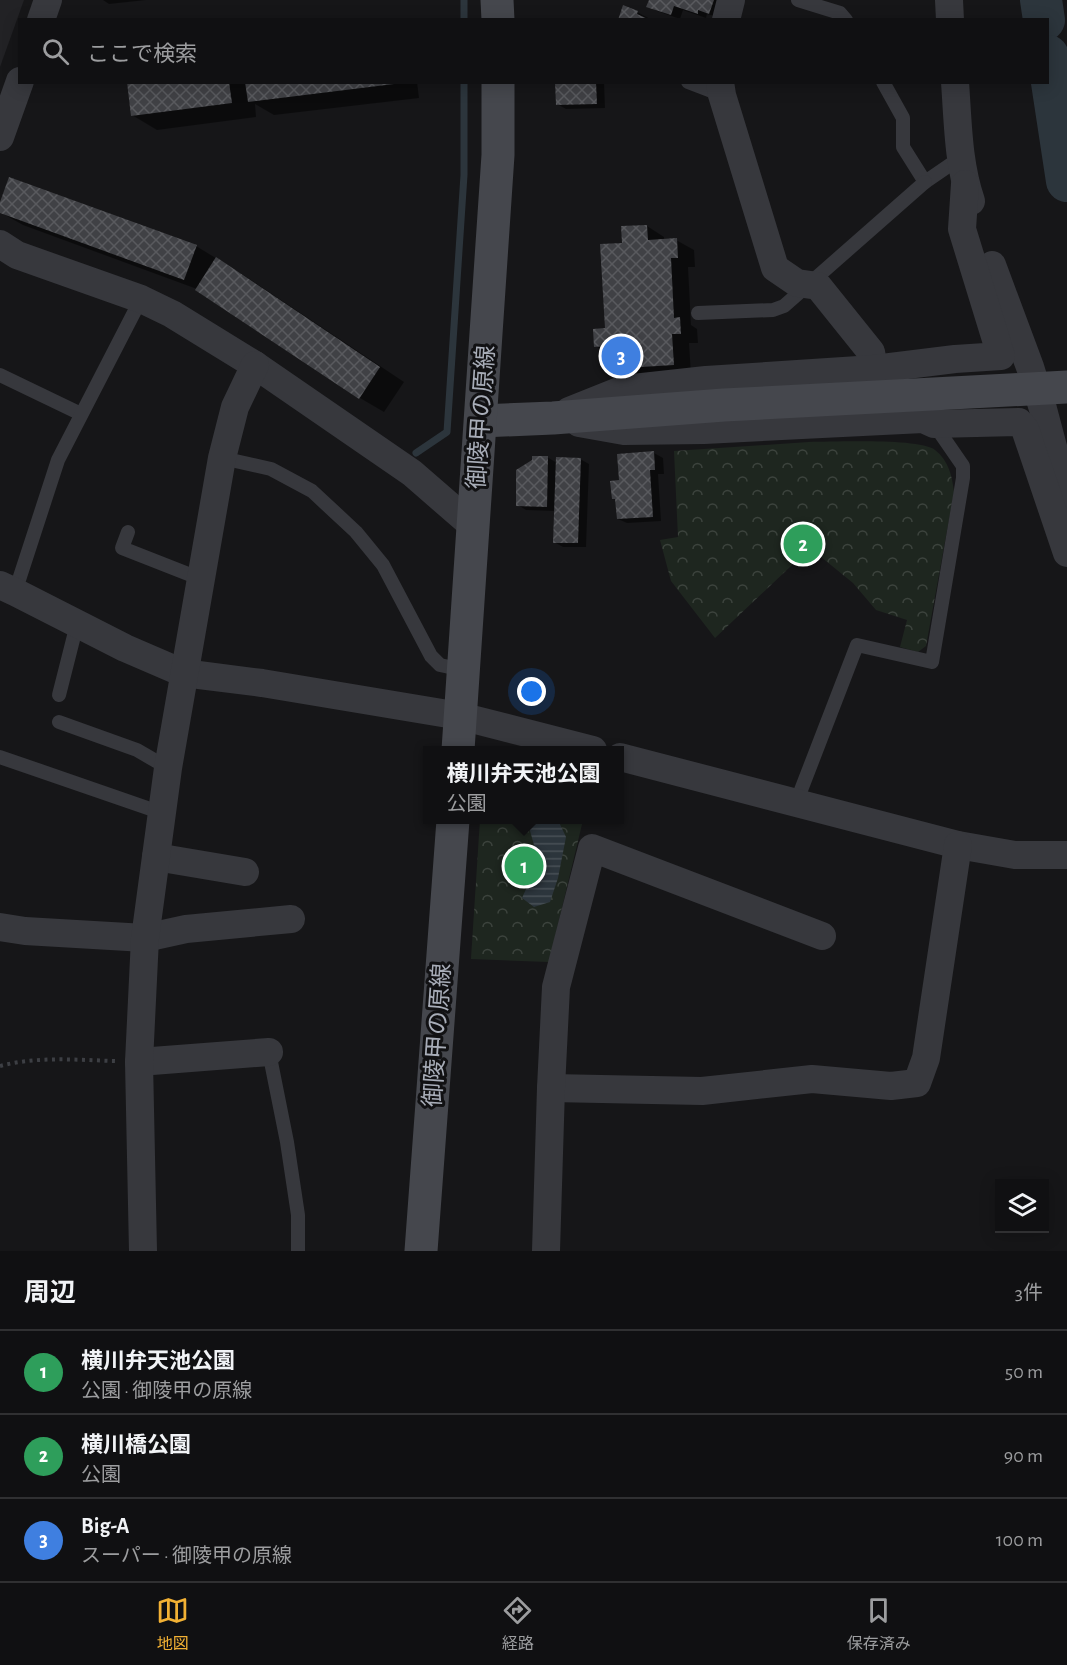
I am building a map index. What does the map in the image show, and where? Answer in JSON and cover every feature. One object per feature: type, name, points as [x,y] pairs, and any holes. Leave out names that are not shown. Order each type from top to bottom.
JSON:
[{"type":"street","points":[[42,18],[48,0]]},
{"type":"street","points":[[497,0],[498,18]]},
{"type":"street","points":[[726,18],[730,0]]},
{"type":"street","points":[[949,0],[950,18]]},
{"type":"street","points":[[0,137],[19,84]]},
{"type":"street","name":"御陵甲の原線","points":[[458,746],[498,155],[498,84]]},
{"type":"street","points":[[553,418],[624,389],[706,380],[874,369],[1001,356],[962,229],[963,171],[955,84]]},
{"type":"street","points":[[721,89],[775,268],[797,283],[818,286],[872,352],[874,369]]},
{"type":"street","points":[[963,171],[979,228],[1049,388],[1067,500]]},
{"type":"street","points":[[0,244],[17,255],[141,299],[172,314],[255,365],[412,473],[473,526]]},
{"type":"street","points":[[143,1251],[139,1062],[145,938],[183,673],[222,458],[235,407],[255,365]]},
{"type":"street","points":[[481,421],[736,404],[1049,388]]},
{"type":"street","points":[[553,418],[624,431],[704,430],[923,419],[934,424],[1019,422],[1025,429],[1067,553]]},
{"type":"street","points":[[8,589],[125,648],[183,673],[262,683],[460,716],[577,746]]},
{"type":"street","points":[[624,758],[958,845],[1015,855],[1067,855]]},
{"type":"street","name":"御陵甲の原線","points":[[421,1251],[453,824]]},
{"type":"street","points":[[551,1088],[702,1091],[812,1078],[891,1086],[917,1083],[926,1058],[958,845]]},
{"type":"street","points":[[546,1251],[556,987],[592,848],[822,936]]},
{"type":"street","points":[[156,857],[245,872]]},
{"type":"street","points":[[0,927],[25,931],[145,938],[186,930],[291,919]]},
{"type":"street","points":[[139,1062],[269,1052]]},
{"type":"lane","points":[[798,0],[840,13],[844,18]]},
{"type":"lane","points":[[697,84],[721,89]]},
{"type":"lane","points":[[884,84],[903,118],[903,147],[925,182]]},
{"type":"lane","points":[[698,313],[773,310],[784,306],[925,182],[963,171]]},
{"type":"lane","points":[[8,589],[58,460],[141,299]]},
{"type":"lane","points":[[0,375],[81,414]]},
{"type":"lane","points":[[796,802],[857,645],[932,662],[963,478],[963,466],[934,424]]},
{"type":"lane","points":[[222,458],[271,469],[312,491],[356,532],[382,565],[431,656],[440,665],[464,670]]},
{"type":"lane","points":[[128,532],[122,548],[201,579]]},
{"type":"lane","points":[[59,695],[77,624]]},
{"type":"lane","points":[[59,722],[137,750],[168,768]]},
{"type":"lane","points":[[0,757],[162,813]]},
{"type":"lane","points":[[269,1052],[287,1142],[298,1215],[298,1251]]},
{"type":"lane","points":[[143,1251],[149,1251]]},
{"type":"path","points":[[0,1066],[18,1061],[56,1059],[139,1062]]},
{"type":"shaded area","points":[[0,0],[24,0],[0,67]]},
{"type":"shaded area","points":[[528,824],[560,824],[566,837],[558,878],[550,902],[534,907],[522,898],[535,869],[534,845]]},
{"type":"green space","points":[[809,442],[895,442],[926,446],[940,454],[947,464],[954,492],[926,646],[918,652],[900,647],[907,620],[876,610],[853,583],[810,548],[715,638],[671,581],[660,540],[678,537],[674,451]]},
{"type":"green space","points":[[480,824],[582,824],[549,962],[471,959]]},
{"type":"building","points":[[649,0],[714,0],[709,14],[698,10],[698,14],[674,6],[671,15],[646,7]]},
{"type":"building","points":[[623,5],[638,11],[637,14],[646,18],[619,18]]},
{"type":"building","points":[[127,84],[229,84],[232,103],[131,116]]},
{"type":"building","points":[[245,84],[394,84],[248,102]]},
{"type":"building","points":[[555,84],[596,84],[597,104],[556,105]]},
{"type":"building","points":[[9,177],[197,245],[184,280],[0,213],[0,202]]},
{"type":"building","points":[[647,225],[648,240],[677,238],[678,258],[671,258],[674,318],[680,317],[681,334],[672,334],[674,365],[608,369],[607,346],[594,347],[593,329],[605,328],[600,244],[622,243],[621,226]]},
{"type":"building","points":[[216,257],[380,367],[359,399],[195,290]]},
{"type":"building","points":[[654,451],[655,470],[650,470],[653,517],[617,519],[610,481],[619,480],[617,454]]},
{"type":"building","points":[[532,456],[548,456],[547,507],[516,506],[516,470],[532,460]]},
{"type":"building","points":[[556,457],[581,458],[578,543],[553,543]]},
{"type":"waterway","points":[[464,0],[464,18]]},
{"type":"waterway","points":[[1041,0],[1044,18]]},
{"type":"waterway","points":[[1049,63],[1067,181]]},
{"type":"waterway","points":[[416,453],[447,432],[464,175],[464,84]]},
{"type":"place","name":"Big-A","points":[[621,356]]},
{"type":"place","name":"横川橋公園","points":[[803,544]]},
{"type":"place","name":"横川弁天池公園","points":[[524,866]]}]
